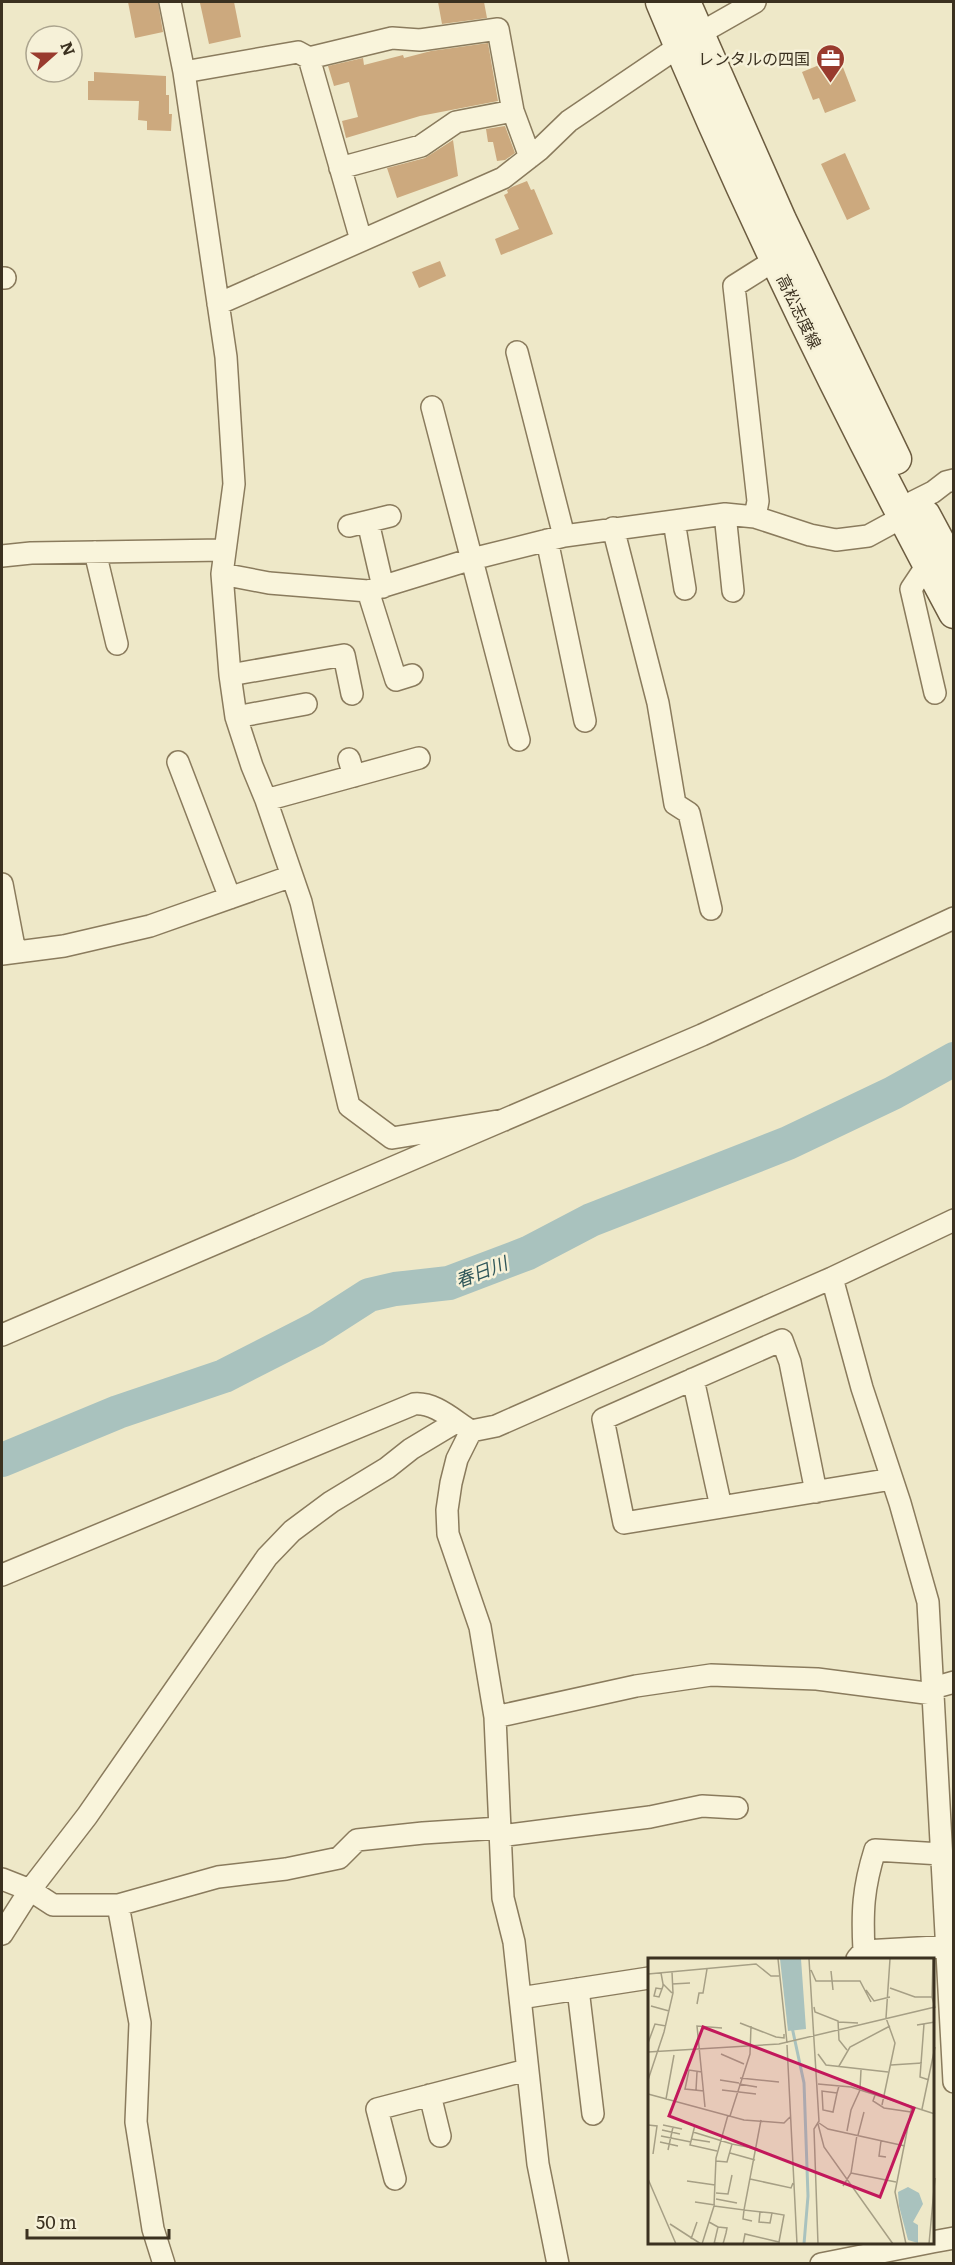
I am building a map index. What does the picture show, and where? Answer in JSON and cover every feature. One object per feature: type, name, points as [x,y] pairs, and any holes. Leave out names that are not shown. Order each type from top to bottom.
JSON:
[{"type":"main road","name":"高松志度線","points":[[661,2],[689,40],[781,220],[910,509],[940,567],[954,613]]},
{"type":"main road","name":"高松志度線","points":[[685,2],[689,40]]},
{"type":"street","points":[[170,2],[184,72],[226,357],[234,484],[222,574],[230,675],[236,717],[301,902],[349,1106],[392,1138],[504,1120]]},
{"type":"street","points":[[218,304],[503,178],[569,122],[689,40],[753,2]]},
{"type":"street","points":[[184,72],[298,52],[309,58],[392,38],[420,40],[498,29],[513,111],[530,157]]},
{"type":"street","points":[[309,58],[362,240]]},
{"type":"street","points":[[340,168],[421,146],[456,122],[513,111]]},
{"type":"street","points":[[755,517],[758,501],[734,286],[764,267]]},
{"type":"street","points":[[517,352],[555,538],[585,722]]},
{"type":"street","points":[[432,406],[519,740]]},
{"type":"street","points":[[222,574],[269,583],[376,589],[472,559],[555,538],[725,514],[755,517],[810,535],[837,540],[868,536],[946,482],[954,480]]},
{"type":"street","points":[[725,514],[733,591]]},
{"type":"street","points":[[390,516],[359,524],[396,680],[412,675]]},
{"type":"street","points":[[674,521],[685,589]]},
{"type":"street","points":[[613,528],[658,703],[675,804],[689,813],[711,909]]},
{"type":"street","points":[[2,556],[31,553],[224,550]]},
{"type":"street","points":[[95,552],[117,644]]},
{"type":"street","points":[[935,693],[911,589],[940,567]]},
{"type":"street","points":[[230,675],[344,655],[352,694]]},
{"type":"street","points":[[236,717],[306,704]]},
{"type":"street","points":[[266,800],[351,767],[419,758]]},
{"type":"street","points":[[178,762],[230,898]]},
{"type":"street","points":[[2,884],[8,953],[64,946],[150,926],[292,876]]},
{"type":"street","points":[[2,1335],[702,1035],[954,918]]},
{"type":"street","points":[[2,1934],[30,1890],[87,1816],[267,1557],[292,1531],[331,1502],[387,1468],[411,1449],[464,1427],[495,1426],[832,1278],[954,1220]]},
{"type":"street","points":[[832,1278],[862,1388],[892,1479],[928,1602],[941,1854],[950,1946],[954,2082]]},
{"type":"street","points":[[816,1491],[790,1362],[782,1340],[603,1419],[624,1522],[892,1479]]},
{"type":"street","points":[[693,1379],[721,1507]]},
{"type":"street","points":[[2,1575],[414,1404],[423,1403],[433,1407],[464,1427]]},
{"type":"street","points":[[464,1427],[451,1483],[447,1510],[448,1534],[480,1627],[495,1717],[503,1898],[514,1942],[538,2164],[558,2264]]},
{"type":"street","points":[[495,1717],[636,1686],[711,1676],[818,1680],[933,1691],[954,1682]]},
{"type":"street","points":[[2,1879],[30,1890],[53,1905],[118,1905],[218,1877],[286,1869],[339,1858],[357,1840],[423,1833],[500,1832],[650,1816],[702,1806],[737,1808]]},
{"type":"street","points":[[941,1854],[875,1850],[866,1878],[862,1910],[861,1955],[950,1946]]},
{"type":"street","points":[[118,1905],[140,2023],[136,2122],[153,2229],[164,2264]]},
{"type":"street","points":[[520,1998],[648,1978]]},
{"type":"street","points":[[578,1989],[593,2114]]},
{"type":"street","points":[[395,2179],[377,2109],[527,2070]]},
{"type":"street","points":[[430,2095],[440,2136]]},
{"type":"street","points":[[934,2242],[954,2238]]},
{"type":"street","points":[[820,2264],[900,2245]]},
{"type":"building","points":[[128,2],[158,2],[163,32],[135,38]]},
{"type":"building","points":[[234,2],[241,37],[209,44],[200,3]]},
{"type":"building","points":[[438,2],[484,2],[487,18],[442,24]]},
{"type":"building","points":[[488,43],[498,101],[420,116],[346,138],[342,121],[358,117],[349,82],[334,86],[328,66],[363,58],[364,65],[403,55],[404,58],[431,51]]},
{"type":"building","points":[[839,57],[856,101],[825,113],[819,98],[813,100],[802,72]]},
{"type":"building","points":[[94,72],[166,76],[169,114],[172,114],[171,131],[147,130],[147,121],[138,120],[139,101],[88,100],[88,81],[94,81]]},
{"type":"building","points":[[505,126],[515,153],[505,160],[497,161],[493,142],[488,142],[486,129]]},
{"type":"building","points":[[453,140],[458,176],[397,198],[387,168],[425,158]]},
{"type":"building","points":[[845,153],[870,209],[847,220],[821,164]]},
{"type":"building","points":[[527,181],[531,190],[534,189],[553,234],[501,255],[495,239],[519,229],[504,195],[508,193],[507,190]]},
{"type":"building","points":[[440,261],[446,276],[419,288],[412,272]]},
{"type":"waterway","name":"春日川","points":[[2,1460],[118,1412],[224,1376],[316,1329],[369,1295],[395,1289],[449,1283],[528,1253],[591,1220],[788,1143],[893,1093],[954,1059]]},
{"type":"place","name":"レンタルの四国","points":[[831,84]]}]
